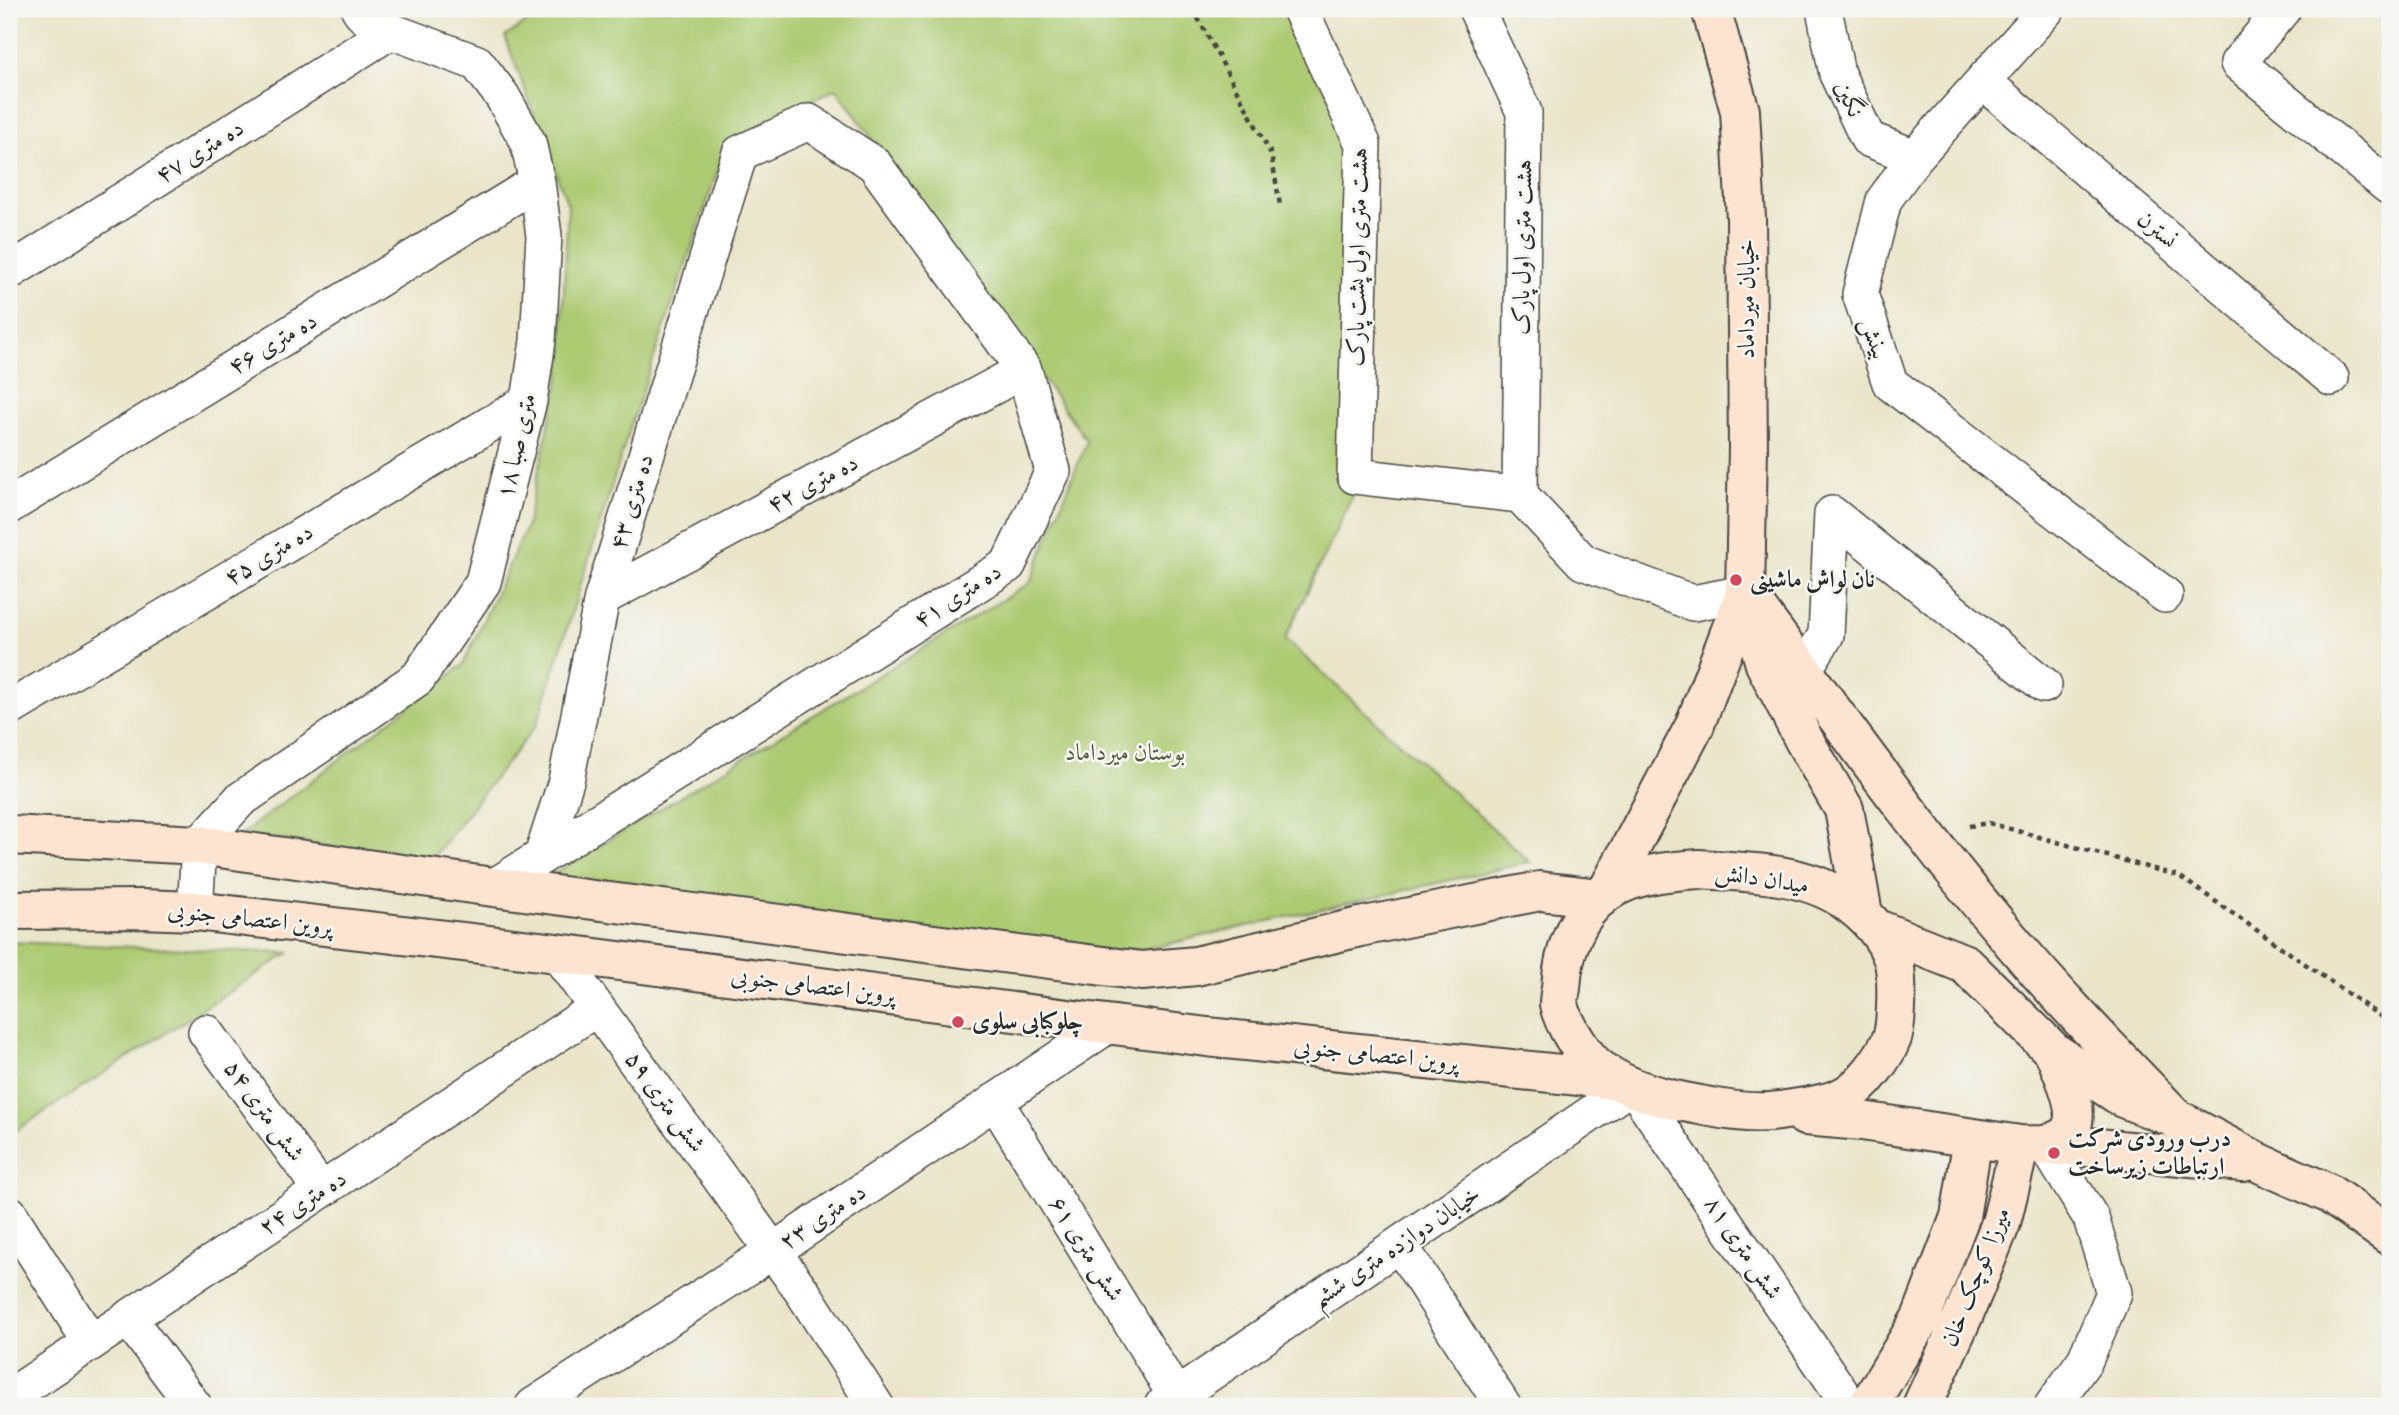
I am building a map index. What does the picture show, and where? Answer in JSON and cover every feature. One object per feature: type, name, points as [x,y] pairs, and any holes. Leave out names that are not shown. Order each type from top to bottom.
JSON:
[{"type":"main road","name":"خیابان میرداماد","points":[[1711,9],[1740,111],[1742,138],[1746,219],[1748,421],[1745,593]]},
{"type":"main road","points":[[1745,593],[1925,833],[2005,934],[2178,1119]]},
{"type":"main road","points":[[9,835],[199,845],[493,887],[1142,971],[1196,966],[1360,927],[1540,891],[1604,895],[1694,727],[1745,593]]},
{"type":"main road","points":[[1745,593],[1765,664],[1804,740],[1844,809],[1870,921],[1965,964],[2054,1052],[2123,1098],[2178,1119],[2262,1164],[2328,1193],[2390,1236]]},
{"type":"main road","name":"میدان دانش","points":[[1699,869],[1746,872],[1805,882],[1840,897],[1870,921],[1893,961],[1896,997],[1892,1037],[1872,1072],[1846,1096],[1807,1107],[1770,1112],[1717,1108],[1677,1101],[1627,1085],[1599,1069],[1574,1040],[1559,1004],[1562,965],[1574,931],[1584,914],[1604,895],[1629,882],[1661,872],[1699,869]]},
{"type":"main road","name":"پروین اعتصامی جنوبی","points":[[9,910],[195,911],[556,953],[1207,1037],[1627,1085]]},
{"type":"main road","points":[[2033,1145],[2067,1135],[2074,1119],[2069,1089],[2054,1052]]},
{"type":"main road","points":[[1770,1112],[1862,1121],[2033,1145],[2262,1164]]},
{"type":"main road","name":"میرزا کوچک خان","points":[[1868,1406],[1921,1318],[1960,1217],[1973,1138]]},
{"type":"main road","name":"میرزا کوچک خان","points":[[1922,1406],[1964,1314],[2033,1145]]},
{"type":"street","name":"متری صبا ۱۸","points":[[199,845],[240,800],[418,678],[483,582],[529,401],[538,341],[544,236],[537,182],[528,142],[502,96],[477,63],[440,47],[391,32],[364,16],[359,9]]},
{"type":"street","name":"هشت متری اول پشت پارک","points":[[1300,9],[1363,144],[1355,475],[1520,495]]},
{"type":"street","name":"هشت متری اول پارک","points":[[1476,9],[1524,112],[1520,495]]},
{"type":"street","name":"نگین","points":[[1824,9],[1838,74],[1868,139],[1915,158]]},
{"type":"street","name":"بینش","points":[[2047,9],[1915,158],[1884,200],[1860,294],[1889,383],[2165,595]]},
{"type":"street","points":[[2283,9],[2238,63],[2389,185]]},
{"type":"street","name":"ده متری ۴۷","points":[[9,272],[391,32]]},
{"type":"street","name":"نسترن","points":[[1984,82],[2332,378]]},
{"type":"street","name":"ده متری ۴۱","points":[[493,887],[1008,565],[1053,471],[1024,370],[874,164],[809,122],[740,153]]},
{"type":"street","name":"ده متری ۴۳","points":[[542,856],[566,781],[603,597],[740,153]]},
{"type":"street","name":"ده متری ۴۶","points":[[9,506],[537,182]]},
{"type":"street","name":"ده متری ۴۲","points":[[603,597],[1024,370]]},
{"type":"street","name":"ده متری ۴۵","points":[[9,709],[529,401]]},
{"type":"street","points":[[1520,495],[1583,562],[1693,603],[1745,593]]},
{"type":"street","points":[[1803,671],[1826,635],[1832,514],[2044,685]]},
{"type":"street","points":[[195,911],[199,845]]},
{"type":"street","name":"شش متری ۵۹","points":[[556,953],[804,1294],[876,1406]]},
{"type":"street","name":"ده متری ۲۴","points":[[9,1397],[597,1008]]},
{"type":"street","name":"ده متری ۲۳","points":[[549,1402],[1110,1024]]},
{"type":"street","name":"شش متری ۵۴","points":[[205,1032],[321,1191]]},
{"type":"street","name":"خیابان دوازده متری ششم","points":[[1174,1403],[1627,1085]]},
{"type":"street","name":"شش متری ۸۱","points":[[1627,1085],[1850,1406]]},
{"type":"street","name":"شش متری ۶۱","points":[[995,1101],[1174,1403]]},
{"type":"street","points":[[2033,1145],[2091,1218],[2114,1293],[2085,1360],[2052,1406]]},
{"type":"street","points":[[9,1213],[91,1343]]},
{"type":"street","points":[[1400,1245],[1503,1406]]},
{"type":"street","points":[[128,1318],[194,1406]]},
{"type":"path","points":[[1193,9],[1271,154],[1280,205]]},
{"type":"path","points":[[1925,833],[1989,823],[2179,876],[2390,1023]]},
{"type":"green space","name":"بوستان میرداماد","points":[[546,9],[1295,9],[1351,137],[1352,497],[1285,639],[1530,862],[1093,961],[542,881],[1030,583],[1087,441],[836,88],[727,143],[629,431],[537,724],[430,861],[242,834],[463,665],[526,528],[560,375],[568,205],[505,37]]},
{"type":"green space","points":[[9,942],[289,953],[9,1135]]},
{"type":"place","name":"نان لواش ماشینی","points":[[1736,580]]},
{"type":"place","name":"چلوکبابی سلوی","points":[[958,1022]]},
{"type":"place","name":"درب ورودی شرکت ارتباطات زیرساخت","points":[[2054,1153]]}]
